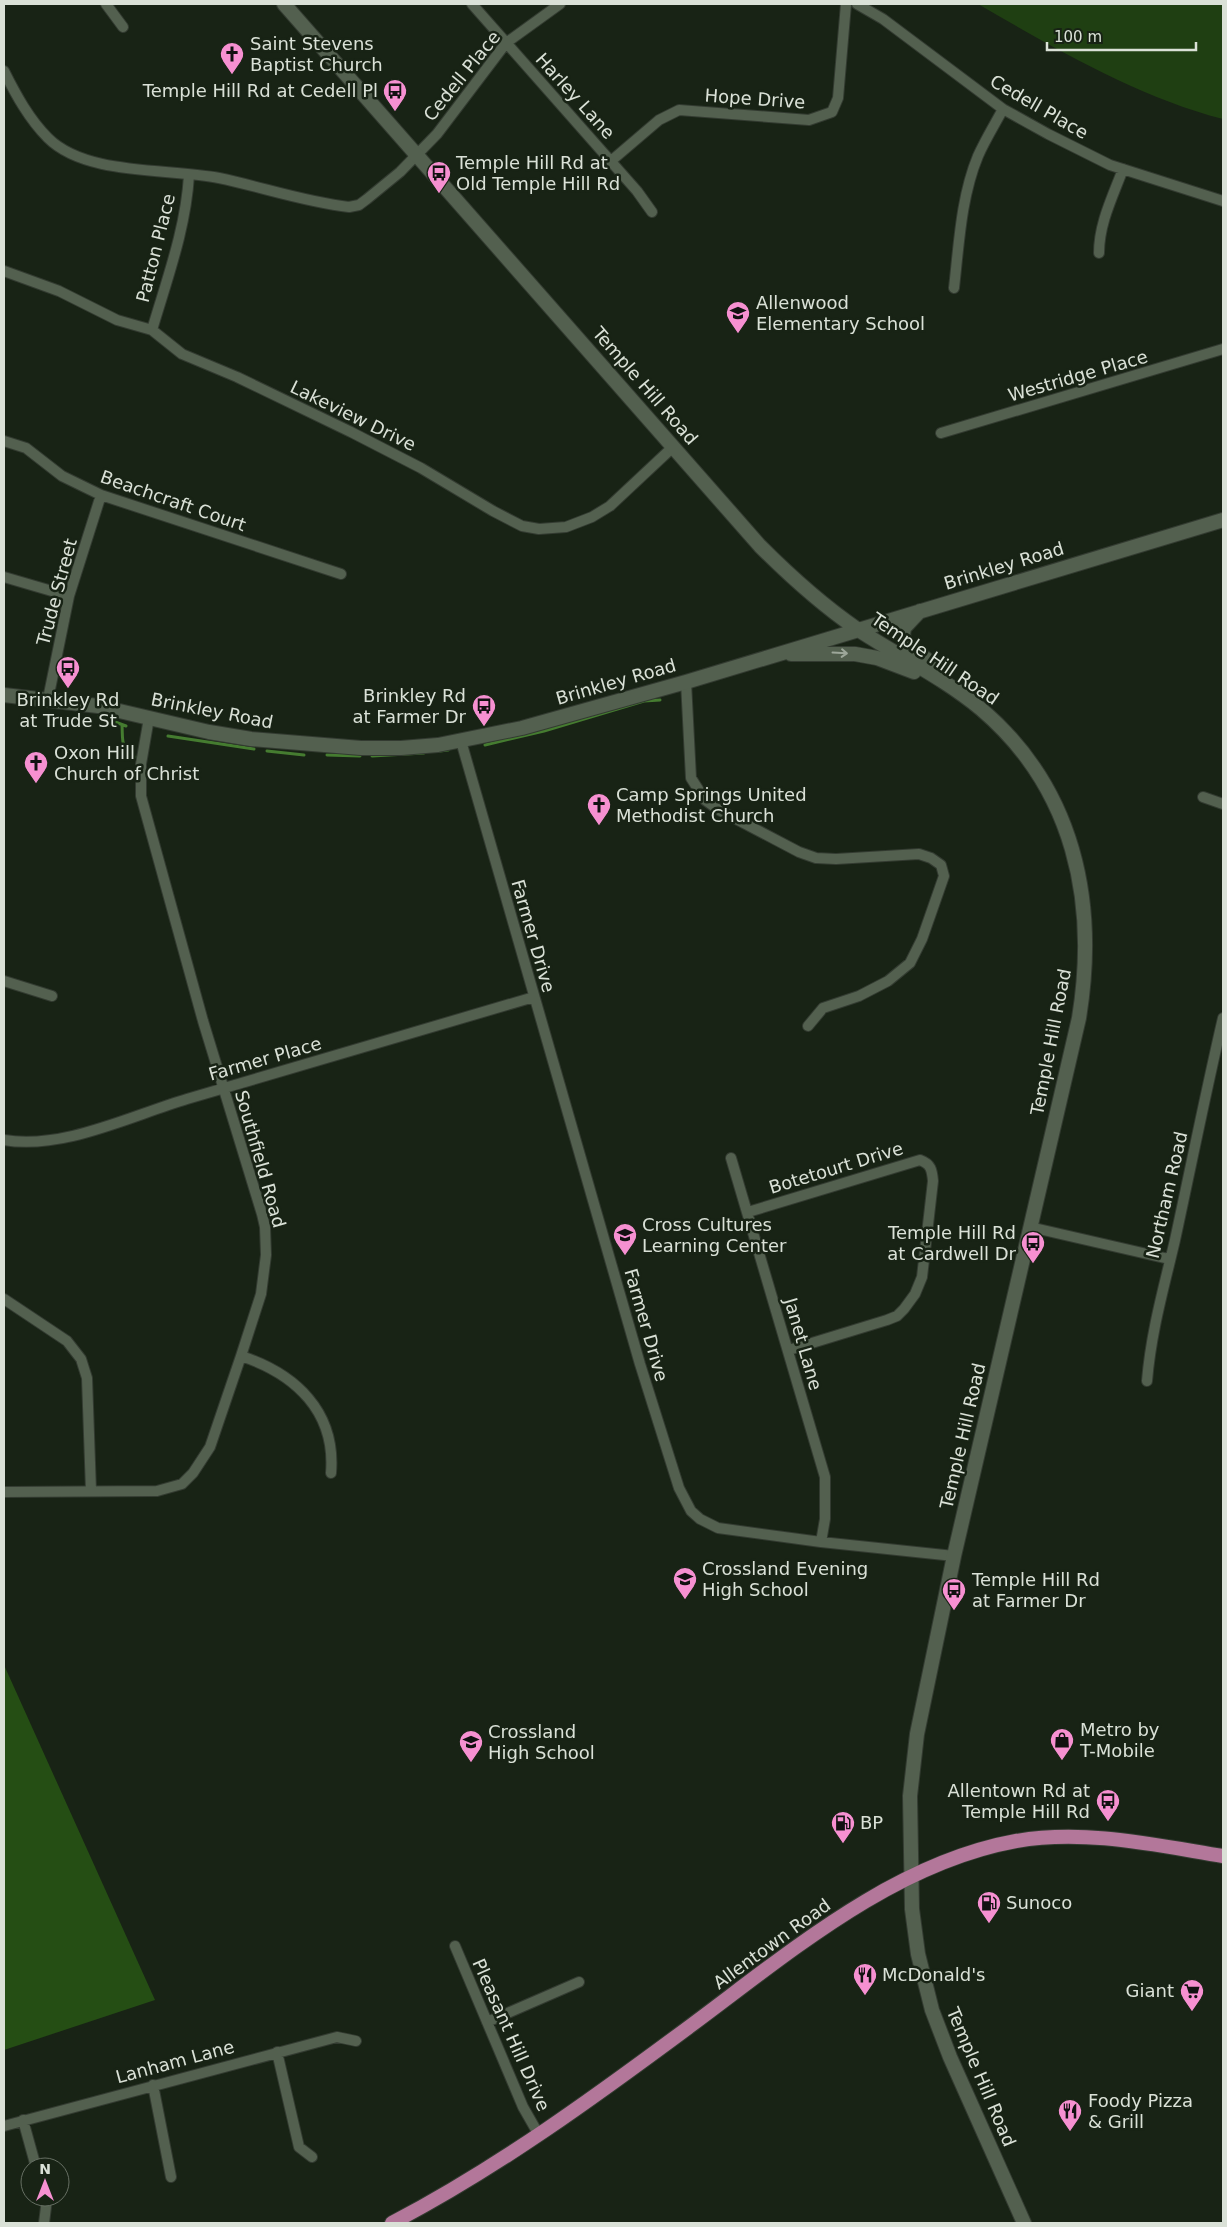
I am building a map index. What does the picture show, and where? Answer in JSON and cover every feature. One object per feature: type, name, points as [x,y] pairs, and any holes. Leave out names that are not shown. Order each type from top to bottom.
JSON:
[{"type":"main road","name":"Temple Hill Road","points":[[284,4],[766,552],[814,597],[856,629],[942,683],[986,714],[1004,731],[1037,772],[1067,833],[1077,863],[1082,894],[1086,938],[1083,988],[1078,1018],[954,1556],[917,1734],[910,1796],[912,1909],[918,1954],[932,2010],[944,2043],[1024,2223]]},
{"type":"main road","name":"Brinkley Road","points":[[4,695],[98,706],[251,740],[321,746],[400,748],[461,741],[522,728],[686,682],[856,629],[1223,520]]},
{"type":"main road","points":[[921,611],[904,628],[903,635],[906,643],[930,662],[942,683]]},
{"type":"main road","points":[[773,655],[827,653],[869,657],[942,683]]},
{"type":"main road","name":"Allentown Road","points":[[392,2223],[445,2194],[539,2135],[815,1934],[858,1906],[943,1862],[975,1851],[1038,1838],[1061,1837],[1122,1840],[1223,1856]]},
{"type":"street","points":[[106,4],[123,27]]},
{"type":"street","name":"Harley Lane","points":[[472,4],[637,191],[652,212]]},
{"type":"street","name":"Cedell Place","points":[[4,71],[33,121],[49,140],[81,157],[108,165],[219,178],[349,207],[359,205],[367,199],[417,155],[436,134],[506,43],[560,4]]},
{"type":"street","name":"Hope Drive","points":[[611,161],[659,120],[679,110],[809,120],[832,112],[838,98],[846,4]]},
{"type":"street","name":"Cedell Place","points":[[857,4],[883,19],[1003,109],[1082,152],[1123,169],[1223,201]]},
{"type":"street","points":[[954,288],[961,233],[972,172],[984,144],[1003,109]]},
{"type":"street","points":[[1099,253],[1099,241],[1103,224],[1123,169]]},
{"type":"street","name":"Patton Place","points":[[152,330],[179,236],[186,205],[189,174]]},
{"type":"street","name":"Lakeview Drive","points":[[4,272],[59,290],[117,320],[152,330],[182,354],[237,377],[351,432],[421,468],[504,517],[529,528],[551,529],[566,527],[592,517],[610,506],[673,447]]},
{"type":"street","name":"Westridge Place","points":[[941,433],[1223,349]]},
{"type":"street","name":"Beachcraft Court","points":[[4,441],[26,448],[62,476],[101,495],[341,574]]},
{"type":"street","name":"Trude Street","points":[[48,699],[69,596],[101,495]]},
{"type":"street","points":[[4,577],[69,596]]},
{"type":"street","points":[[686,682],[691,778],[705,800],[719,810],[798,852],[816,858],[836,859],[919,854],[941,864],[944,876],[922,939],[910,963],[888,981],[859,996],[823,1008],[808,1026]]},
{"type":"street","name":"Southfield Road","points":[[4,1492],[157,1491],[175,1486],[187,1480],[200,1464],[210,1447],[242,1356],[264,1274],[266,1240],[258,1200],[222,1089],[141,796],[141,764],[149,718]]},
{"type":"street","name":"Farmer Drive","points":[[461,741],[640,1364],[673,1470],[691,1510],[700,1519],[718,1528],[821,1542],[954,1556]]},
{"type":"street","points":[[1203,797],[1223,804]]},
{"type":"street","points":[[4,981],[52,996]]},
{"type":"street","name":"Farmer Place","points":[[4,1140],[28,1142],[65,1138],[222,1089],[534,998]]},
{"type":"street","name":"Northam Road","points":[[1147,1381],[1153,1331],[1223,1018]]},
{"type":"street","name":"Janet Lane","points":[[730,1158],[748,1212],[825,1477],[825,1520],[821,1542]]},
{"type":"street","name":"Botetourt Drive","points":[[748,1212],[920,1160],[930,1165],[932,1170],[933,1181],[922,1277],[916,1294],[904,1310],[897,1316],[887,1320],[789,1350]]},
{"type":"street","points":[[1030,1227],[1169,1259]]},
{"type":"street","points":[[4,1299],[67,1341],[81,1360],[87,1378],[92,1491]]},
{"type":"street","points":[[242,1356],[275,1369],[301,1389],[326,1429],[331,1442],[331,1473]]},
{"type":"street","name":"Pleasant Hill Drive","points":[[455,1946],[523,2107],[539,2135]]},
{"type":"street","points":[[487,2022],[579,1982]]},
{"type":"street","name":"Lanham Lane","points":[[4,2126],[336,2037],[356,2041]]},
{"type":"street","points":[[277,2052],[299,2147],[312,2157]]},
{"type":"street","points":[[153,2085],[171,2177]]},
{"type":"street","points":[[22,2120],[33,2157]]},
{"type":"street","points":[[44,2223],[46,2207]]},
{"type":"green space","points":[[978,4],[1223,4],[1223,119],[1191,110],[1128,85],[1067,54]]},
{"type":"green space","points":[[4,1665],[155,2000],[4,2050]]},
{"type":"waterway","points":[[485,745],[544,731],[644,701],[660,700]]},
{"type":"waterway","points":[[99,716],[126,726]]},
{"type":"waterway","points":[[122,725],[125,747],[135,757]]},
{"type":"waterway","points":[[168,736],[254,749]]},
{"type":"waterway","points":[[440,751],[448,750]]},
{"type":"waterway","points":[[267,751],[304,755]]},
{"type":"waterway","points":[[372,756],[424,753]]},
{"type":"waterway","points":[[327,755],[360,756]]},
{"type":"place","name":"Saint Stevens Baptist Church","points":[[232,75]]},
{"type":"place","name":"Temple Hill Rd at Cedell Pl","points":[[395,112]]},
{"type":"place","name":"Temple Hill Rd at Old Temple Hill Rd","points":[[439,194]]},
{"type":"place","name":"Allenwood Elementary School","points":[[738,334]]},
{"type":"place","name":"Brinkley Rd at Trude St","points":[[68,689]]},
{"type":"place","name":"Brinkley Rd at Farmer Dr","points":[[484,727]]},
{"type":"place","name":"Oxon Hill Church of Christ","points":[[36,784]]},
{"type":"place","name":"Camp Springs United Methodist Church","points":[[599,826]]},
{"type":"place","name":"Cross Cultures Learning Center","points":[[625,1256]]},
{"type":"place","name":"Temple Hill Rd at Cardwell Dr","points":[[1033,1264]]},
{"type":"place","name":"Crossland Evening High School","points":[[685,1600]]},
{"type":"place","name":"Temple Hill Rd at Farmer Dr","points":[[954,1611]]},
{"type":"place","name":"Metro by T-Mobile","points":[[1062,1761]]},
{"type":"place","name":"Crossland High School","points":[[471,1763]]},
{"type":"place","name":"Allentown Rd at Temple Hill Rd","points":[[1108,1822]]},
{"type":"place","name":"BP","points":[[843,1844]]},
{"type":"place","name":"Sunoco","points":[[989,1924]]},
{"type":"place","name":"McDonald's","points":[[865,1996]]},
{"type":"place","name":"Giant","points":[[1192,2012]]},
{"type":"place","name":"Foody Pizza & Grill","points":[[1070,2132]]}]
